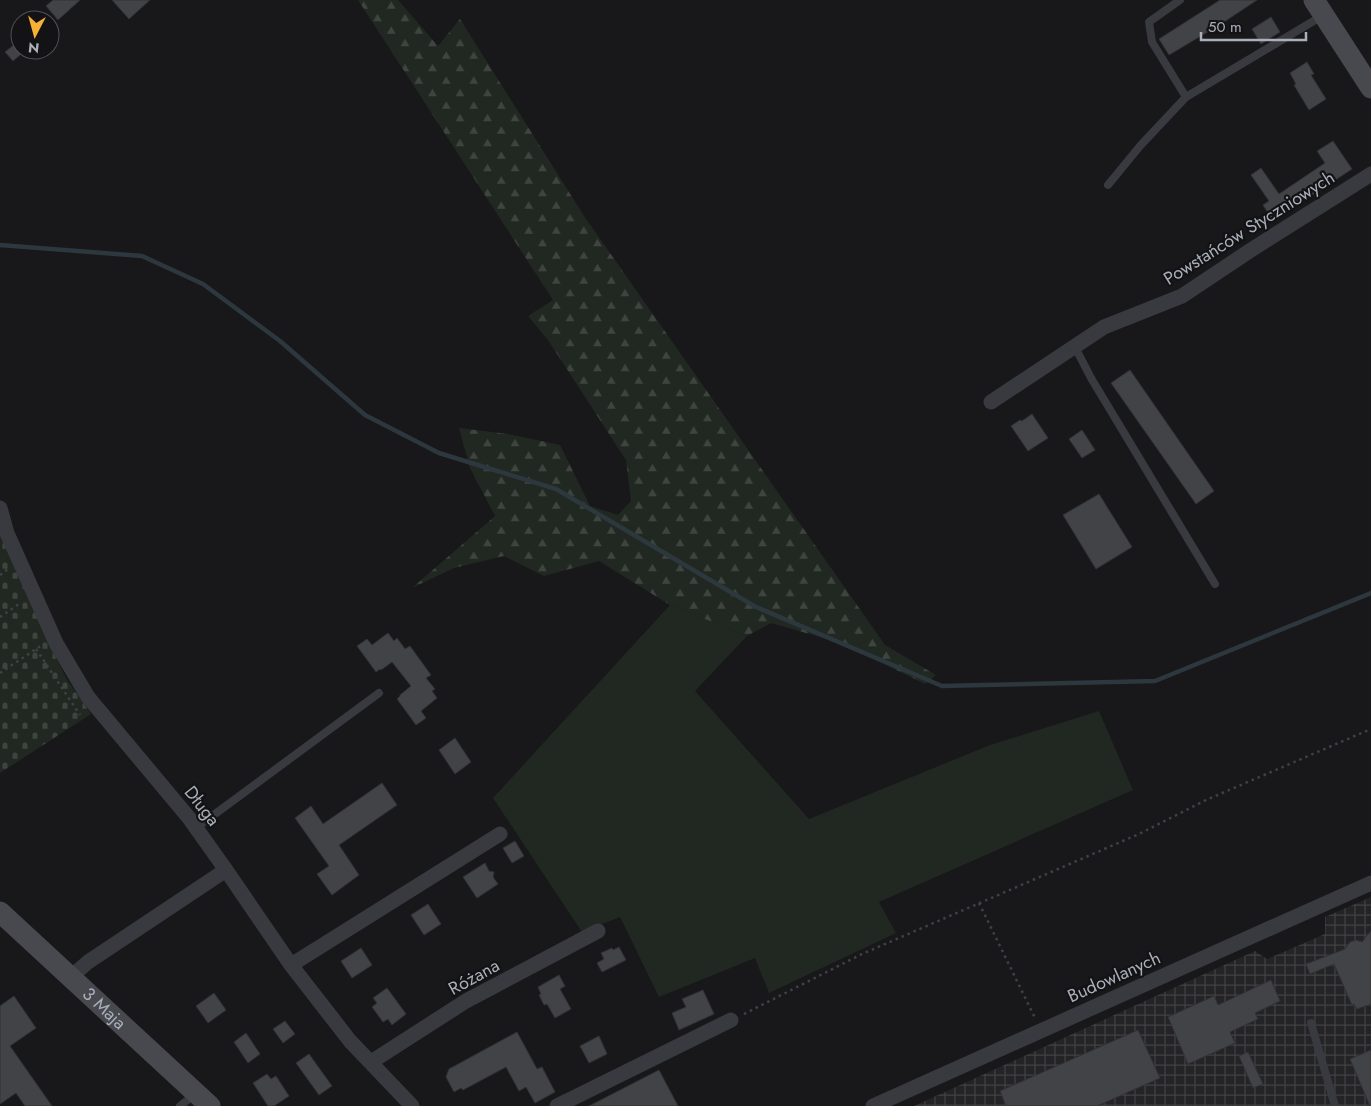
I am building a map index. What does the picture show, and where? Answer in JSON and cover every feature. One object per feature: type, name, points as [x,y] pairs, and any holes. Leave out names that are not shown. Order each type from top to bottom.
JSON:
[{"type":"street","points":[[1319,7],[1371,88]]},
{"type":"street","name":"Powstańców Styczniowych","points":[[991,402],[1104,328],[1182,296],[1371,174]]},
{"type":"street","name":"Długa","points":[[0,508],[7,533],[53,638],[88,697],[196,828],[291,965],[350,1041],[412,1106]]},
{"type":"street","points":[[291,965],[500,834]]},
{"type":"street","points":[[71,978],[88,962],[226,870]]},
{"type":"street","name":"Budowlanych","points":[[873,1106],[1371,883]]},
{"type":"street","name":"3 Maja","points":[[0,912],[203,1100]]},
{"type":"street","name":"Różana","points":[[371,1062],[466,1001],[598,931]]},
{"type":"street","points":[[557,1106],[731,1020]]},
{"type":"lane","points":[[1180,0],[1149,22],[1152,42],[1186,97]]},
{"type":"lane","points":[[1108,185],[1140,146],[1186,97],[1319,7]]},
{"type":"lane","points":[[1075,347],[1091,378],[1215,584]]},
{"type":"lane","points":[[196,828],[379,693]]},
{"type":"lane","points":[[1311,1023],[1336,1106]]},
{"type":"lane","points":[[180,1106],[203,1100]]},
{"type":"path","points":[[0,576],[9,569],[4,562]]},
{"type":"path","points":[[0,617],[19,604]]},
{"type":"path","points":[[0,673],[53,638]]},
{"type":"path","points":[[36,649],[80,715]]},
{"type":"path","points":[[731,1020],[862,954],[1139,834],[1206,800],[1371,729]]},
{"type":"path","points":[[979,903],[1041,1030]]},
{"type":"shaded area","points":[[1371,897],[1371,1106],[914,1106],[1255,951],[1267,959],[1325,934],[1325,917]]},
{"type":"green space","points":[[358,0],[398,0],[438,46],[460,19],[584,216],[885,645],[936,675],[925,684],[841,643],[771,623],[747,636],[670,605],[599,561],[544,576],[504,556],[454,568],[412,588],[495,516],[470,468],[459,428],[508,434],[560,445],[590,506],[618,515],[631,501],[626,460],[548,340],[528,316],[553,300]]},
{"type":"green space","points":[[0,532],[48,642],[66,678],[91,714],[0,773]]},
{"type":"green space","points":[[670,605],[747,636],[695,691],[809,819],[990,745],[1099,711],[1133,790],[879,902],[896,933],[769,993],[755,958],[659,997],[620,917],[582,932],[493,798]]},
{"type":"building","points":[[53,0],[80,0],[60,18],[60,10],[49,10],[46,6]]},
{"type":"building","points":[[112,0],[150,0],[129,19]]},
{"type":"building","points":[[1220,0],[1257,0],[1169,55],[1159,39]]},
{"type":"building","points":[[1271,17],[1280,32],[1261,44],[1252,29]]},
{"type":"building","points":[[10,48],[10,58],[5,52]]},
{"type":"building","points":[[1307,62],[1314,74],[1311,75],[1326,99],[1309,110],[1294,85],[1296,84],[1290,73]]},
{"type":"building","points":[[1333,141],[1352,169],[1273,221],[1263,205],[1269,201],[1251,175],[1261,168],[1279,194],[1325,163],[1317,151]]},
{"type":"building","points":[[1130,370],[1214,491],[1196,504],[1111,383]]},
{"type":"building","points":[[1032,414],[1048,438],[1028,451],[1011,426]]},
{"type":"building","points":[[1082,430],[1095,450],[1082,458],[1069,439]]},
{"type":"building","points":[[1099,494],[1132,547],[1096,569],[1063,515]]},
{"type":"building","points":[[388,633],[394,641],[397,638],[405,649],[410,646],[431,675],[426,678],[435,689],[432,691],[437,698],[421,711],[426,718],[416,725],[397,699],[411,686],[392,662],[376,672],[357,646],[367,639],[372,645]]},
{"type":"building","points":[[455,738],[471,762],[455,774],[439,750]]},
{"type":"building","points":[[382,783],[397,805],[339,845],[359,875],[332,895],[317,874],[329,866],[295,818],[311,806],[323,824]]},
{"type":"building","points":[[515,841],[524,856],[512,863],[503,848]]},
{"type":"building","points":[[485,863],[489,871],[494,872],[493,877],[498,884],[477,898],[463,877]]},
{"type":"building","points":[[428,904],[441,924],[424,935],[411,915]]},
{"type":"building","points":[[1371,931],[1371,1004],[1357,1009],[1354,1004],[1352,1005],[1334,964],[1310,974],[1306,964],[1345,949],[1350,942],[1356,940],[1362,942]]},
{"type":"building","points":[[619,947],[626,960],[602,972],[597,963],[604,959],[601,953]]},
{"type":"building","points":[[361,948],[372,965],[352,978],[341,961]]},
{"type":"building","points":[[559,975],[565,986],[560,989],[571,1009],[555,1018],[547,1004],[544,1005],[539,995],[541,994],[538,987]]},
{"type":"building","points":[[1271,980],[1280,1001],[1255,1013],[1258,1019],[1230,1032],[1235,1043],[1188,1064],[1168,1017],[1214,996],[1218,1005]]},
{"type":"building","points":[[387,988],[406,1014],[392,1025],[388,1019],[383,1022],[372,1007],[377,1003],[373,998]]},
{"type":"building","points":[[703,990],[714,1014],[679,1030],[672,1013],[686,1007],[682,999]]},
{"type":"building","points":[[214,993],[226,1010],[208,1023],[196,1006]]},
{"type":"building","points":[[14,996],[36,1028],[10,1046],[52,1106],[25,1106],[16,1093],[0,1104],[0,1006]]},
{"type":"building","points":[[285,1021],[295,1034],[283,1043],[273,1029]]},
{"type":"building","points":[[1138,1030],[1160,1078],[1097,1106],[1006,1106],[1000,1091]]},
{"type":"building","points":[[517,1032],[537,1069],[542,1067],[555,1092],[535,1103],[526,1087],[519,1091],[506,1067],[463,1090],[461,1088],[454,1092],[446,1077],[449,1069]]},
{"type":"building","points":[[246,1033],[260,1054],[248,1063],[234,1042]]},
{"type":"building","points":[[599,1036],[607,1054],[589,1063],[580,1046]]},
{"type":"building","points":[[1371,1050],[1371,1106],[1370,1106],[1350,1059]]},
{"type":"building","points":[[1248,1052],[1263,1084],[1253,1088],[1239,1056]]},
{"type":"building","points":[[309,1054],[332,1086],[319,1095],[296,1063]]},
{"type":"building","points":[[659,1070],[678,1106],[589,1106]]},
{"type":"building","points":[[267,1074],[271,1079],[276,1076],[289,1096],[274,1106],[268,1106],[253,1083]]},
{"type":"waterway","points":[[0,245],[142,256],[203,284],[280,341],[365,415],[439,453],[556,489],[756,607],[942,686],[1155,681],[1371,593]]}]
